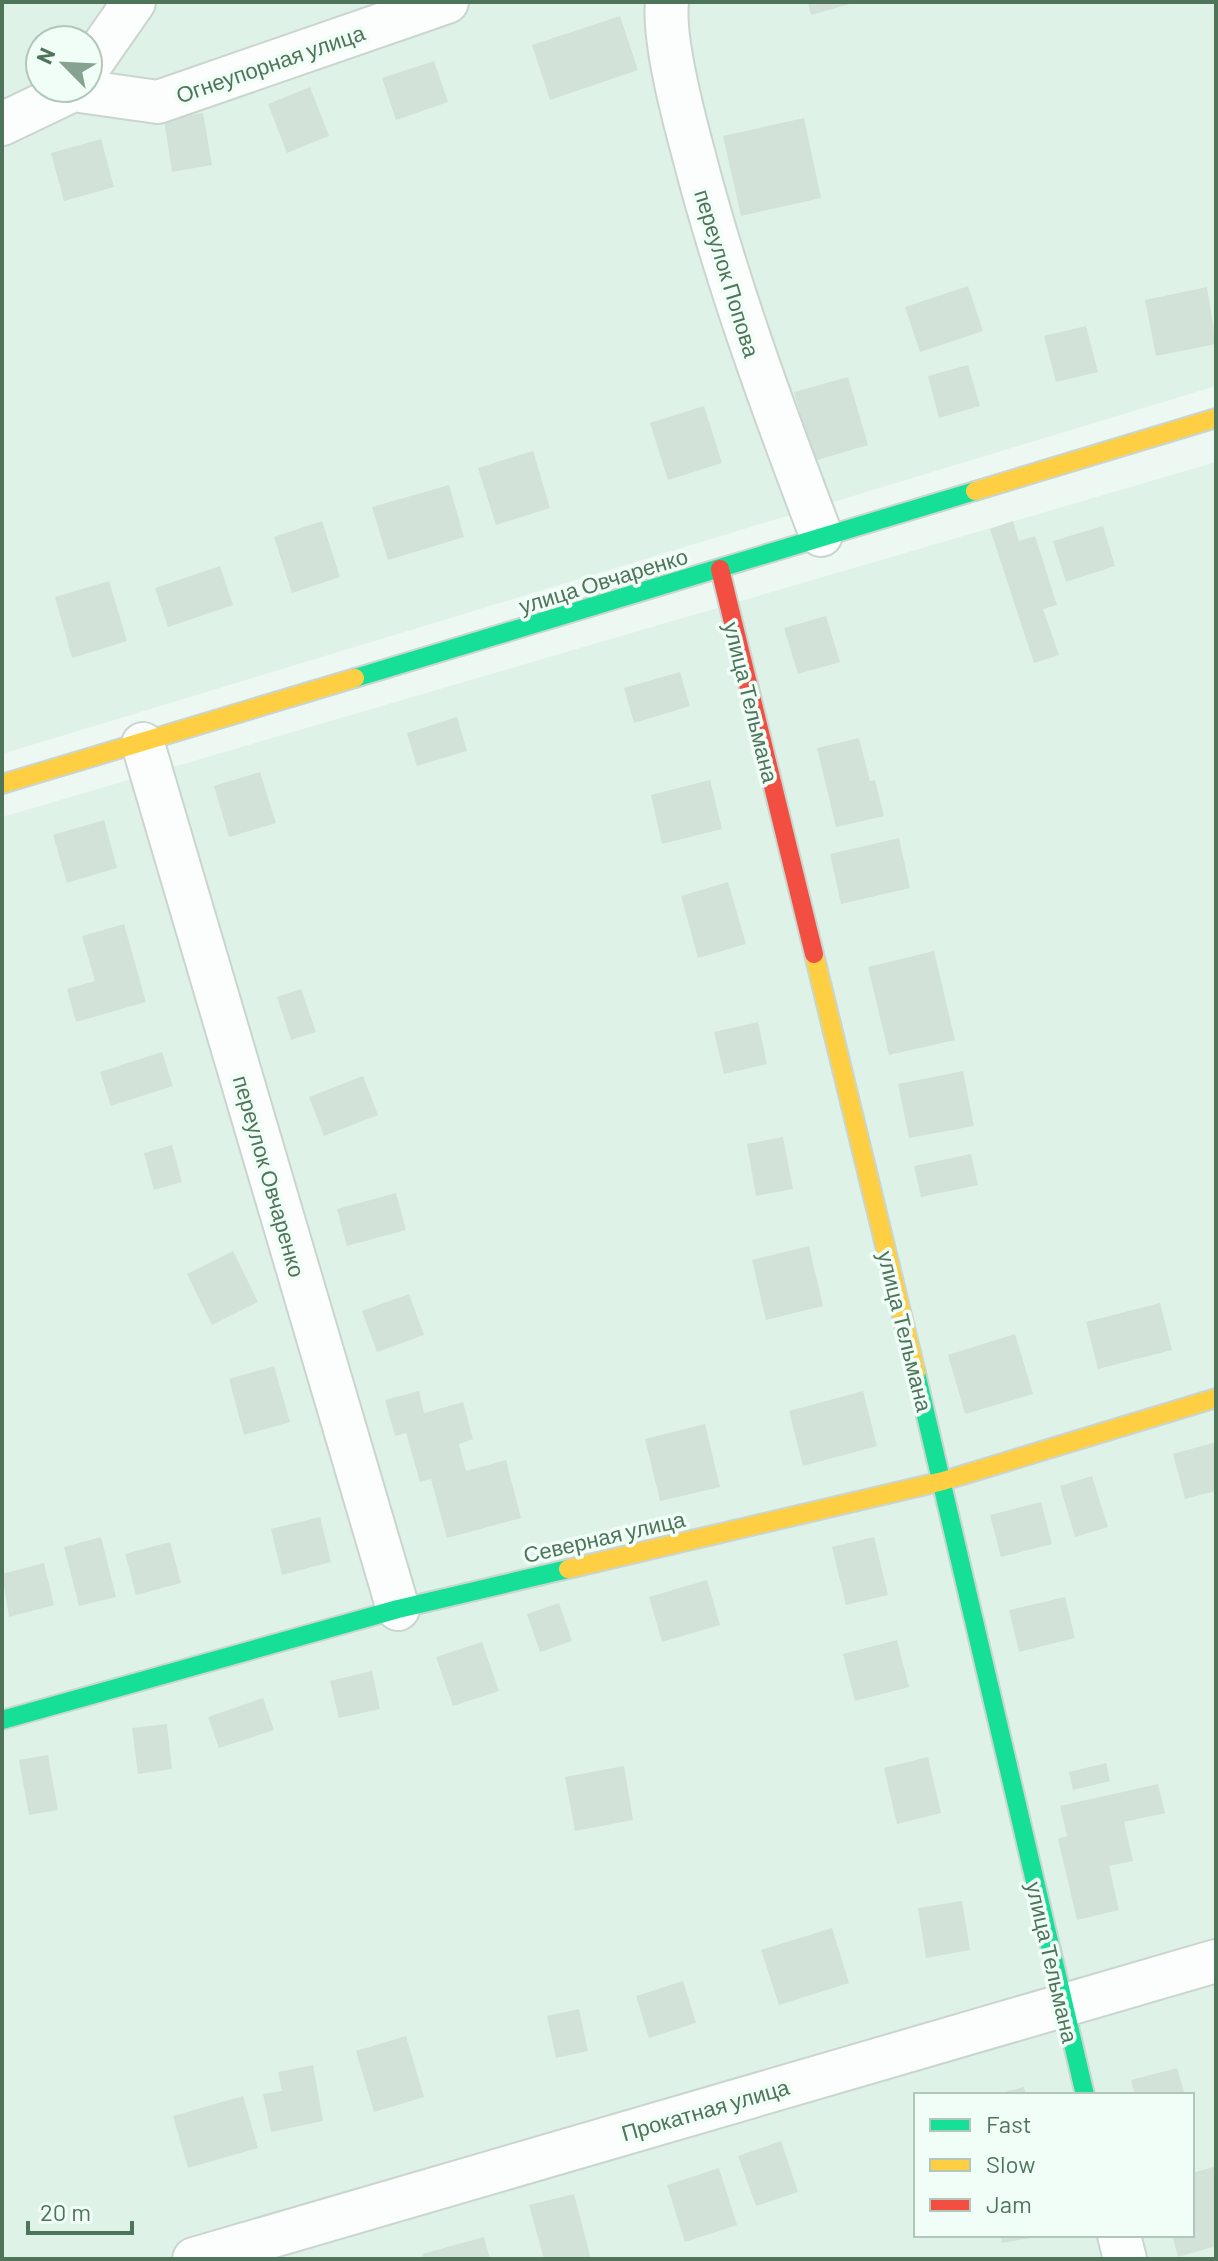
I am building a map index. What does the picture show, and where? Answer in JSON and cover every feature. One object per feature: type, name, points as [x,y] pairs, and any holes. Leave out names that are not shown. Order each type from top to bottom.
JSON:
[{"type":"street","points":[[104,45],[134,2]]},
{"type":"street","name":"Огнеупорная улица","points":[[104,88],[158,102],[447,2]]},
{"type":"street","name":"переулок Попова","points":[[667,2],[680,104],[712,226],[750,348],[821,535]]},
{"type":"street","points":[[2,124],[38,104]]},
{"type":"street","name":"улица Овчаренко","points":[[2,784],[143,744],[720,569],[821,535],[1216,418]]},
{"type":"street","name":"улица Тельмана","points":[[720,569],[943,1481],[1085,2093]]},
{"type":"street","name":"переулок Овчаренко","points":[[143,744],[398,1609]]},
{"type":"street","name":"Северная улица","points":[[2,1720],[398,1609],[943,1481],[1216,1398]]},
{"type":"street","name":"Прокатная улица","points":[[194,2259],[1216,1961]]},
{"type":"street","points":[[1120,2237],[1125,2259]]},
{"type":"shaded area","points":[[2,2],[1216,2],[1216,386],[2,754]]},
{"type":"shaded area","points":[[1216,462],[1216,2259],[2,2259],[2,817]]},
{"type":"building","points":[[808,2],[853,2],[853,3],[811,15]]},
{"type":"building","points":[[620,16],[638,70],[550,100],[532,45]]},
{"type":"building","points":[[434,61],[448,102],[396,120],[382,78]]},
{"type":"building","points":[[310,87],[329,136],[287,153],[268,104]]},
{"type":"building","points":[[203,113],[212,165],[172,172],[164,119]]},
{"type":"building","points":[[804,118],[821,198],[741,216],[723,136]]},
{"type":"building","points":[[101,139],[114,187],[64,201],[51,153]]},
{"type":"building","points":[[968,286],[983,331],[920,352],[905,307]]},
{"type":"building","points":[[1207,287],[1216,344],[1156,356],[1145,300]]},
{"type":"building","points":[[1086,326],[1098,372],[1056,382],[1044,336]]},
{"type":"building","points":[[968,365],[980,406],[939,418],[928,376]]},
{"type":"building","points":[[848,377],[868,445],[814,461],[794,392]]},
{"type":"building","points":[[704,406],[722,463],[668,480],[650,423]]},
{"type":"building","points":[[533,451],[550,508],[496,525],[478,468]]},
{"type":"building","points":[[449,485],[464,537],[388,560],[372,507]]},
{"type":"building","points":[[322,521],[340,577],[292,593],[274,537]]},
{"type":"building","points":[[1013,521],[1019,541],[1035,536],[1057,605],[1043,609],[1059,655],[1034,663],[990,529]]},
{"type":"building","points":[[1103,526],[1115,566],[1066,582],[1053,541]]},
{"type":"building","points":[[220,566],[233,605],[168,627],[155,588]]},
{"type":"building","points":[[109,581],[127,641],[72,658],[55,597]]},
{"type":"building","points":[[826,616],[840,662],[798,674],[784,628]]},
{"type":"building","points":[[680,672],[690,706],[634,723],[624,688]]},
{"type":"building","points":[[457,717],[467,751],[417,766],[407,733]]},
{"type":"building","points":[[859,738],[870,781],[875,780],[884,816],[836,827],[817,748]]},
{"type":"building","points":[[260,772],[276,823],[229,837],[214,786]]},
{"type":"building","points":[[710,780],[722,829],[662,844],[651,795]]},
{"type":"building","points":[[104,820],[117,868],[67,883],[53,835]]},
{"type":"building","points":[[899,838],[910,888],[841,904],[830,854]]},
{"type":"building","points":[[728,882],[746,944],[698,958],[681,896]]},
{"type":"building","points":[[124,924],[146,1002],[76,1022],[67,989],[95,981],[82,936]]},
{"type":"building","points":[[934,951],[955,1040],[889,1055],[868,967]]},
{"type":"building","points":[[301,989],[316,1032],[291,1040],[277,997]]},
{"type":"building","points":[[758,1022],[767,1064],[724,1074],[714,1032]]},
{"type":"building","points":[[162,1052],[173,1086],[111,1106],[100,1072]]},
{"type":"building","points":[[963,1071],[974,1126],[909,1138],[898,1084]]},
{"type":"building","points":[[363,1076],[378,1115],[324,1136],[309,1097]]},
{"type":"building","points":[[783,1137],[793,1189],[756,1196],[747,1144]]},
{"type":"building","points":[[172,1145],[182,1182],[154,1190],[144,1153]]},
{"type":"building","points":[[971,1154],[978,1185],[921,1197],[914,1166]]},
{"type":"building","points":[[396,1193],[406,1230],[347,1246],[337,1209]]},
{"type":"building","points":[[809,1246],[823,1306],[766,1320],[752,1260]]},
{"type":"building","points":[[233,1251],[258,1302],[212,1325],[187,1274]]},
{"type":"building","points":[[409,1294],[424,1335],[377,1352],[362,1311]]},
{"type":"building","points":[[1160,1303],[1172,1350],[1098,1369],[1086,1322]]},
{"type":"building","points":[[1015,1334],[1033,1394],[965,1414],[948,1355]]},
{"type":"building","points":[[274,1366],[290,1422],[244,1435],[229,1379]]},
{"type":"building","points":[[419,1391],[424,1413],[463,1402],[473,1439],[459,1444],[466,1471],[506,1460],[521,1518],[447,1538],[431,1479],[420,1482],[406,1433],[395,1436],[385,1400]]},
{"type":"building","points":[[863,1391],[877,1446],[803,1466],[789,1411]]},
{"type":"building","points":[[705,1424],[720,1487],[660,1501],[645,1439]]},
{"type":"building","points":[[1216,1442],[1216,1491],[1185,1499],[1173,1454]]},
{"type":"building","points":[[1092,1476],[1108,1527],[1075,1537],[1060,1486]]},
{"type":"building","points":[[1041,1502],[1052,1544],[1001,1557],[990,1515]]},
{"type":"building","points":[[320,1517],[331,1562],[282,1575],[271,1529]]},
{"type":"building","points":[[101,1537],[116,1597],[79,1606],[64,1547]]},
{"type":"building","points":[[874,1537],[888,1595],[846,1605],[832,1547]]},
{"type":"building","points":[[170,1542],[181,1583],[136,1595],[125,1554]]},
{"type":"building","points":[[44,1563],[54,1605],[9,1617],[2,1574]]},
{"type":"building","points":[[707,1580],[720,1625],[662,1642],[649,1597]]},
{"type":"building","points":[[1065,1597],[1075,1638],[1019,1652],[1009,1610]]},
{"type":"building","points":[[559,1603],[572,1641],[540,1652],[527,1614]]},
{"type":"building","points":[[897,1640],[909,1687],[855,1701],[843,1654]]},
{"type":"building","points":[[482,1642],[499,1691],[453,1706],[436,1657]]},
{"type":"building","points":[[372,1671],[380,1709],[339,1718],[330,1681]]},
{"type":"building","points":[[263,1698],[274,1730],[219,1748],[208,1717]]},
{"type":"building","points":[[167,1724],[172,1769],[138,1774],[132,1728]]},
{"type":"building","points":[[48,1755],[58,1810],[29,1815],[19,1760]]},
{"type":"building","points":[[928,1757],[941,1813],[897,1824],[884,1768]]},
{"type":"building","points":[[1106,1763],[1110,1781],[1073,1790],[1069,1772]]},
{"type":"building","points":[[624,1766],[633,1820],[575,1831],[565,1777]]},
{"type":"building","points":[[1158,1784],[1165,1813],[1124,1822],[1133,1861],[1109,1866],[1119,1910],[1077,1920],[1058,1839],[1067,1836],[1060,1806]]},
{"type":"building","points":[[962,1901],[970,1950],[926,1958],[918,1908]]},
{"type":"building","points":[[832,1928],[849,1983],[779,2005],[761,1950]]},
{"type":"building","points":[[683,1981],[696,2023],[649,2038],[636,1996]]},
{"type":"building","points":[[579,2009],[588,2051],[556,2058],[547,2016]]},
{"type":"building","points":[[406,2036],[424,2097],[374,2112],[356,2051]]},
{"type":"building","points":[[313,2065],[323,2121],[271,2132],[263,2094],[282,2091],[278,2072]]},
{"type":"building","points":[[1177,2068],[1184,2093],[1134,2093],[1131,2080]]},
{"type":"building","points":[[1024,2087],[1026,2093],[1001,2093]]},
{"type":"building","points":[[243,2096],[258,2148],[188,2168],[173,2116]]},
{"type":"building","points":[[781,2141],[798,2192],[756,2206],[738,2156]]},
{"type":"building","points":[[1214,2167],[1216,2246],[1178,2257],[1173,2237],[1194,2237],[1194,2172]]},
{"type":"building","points":[[719,2168],[737,2225],[685,2242],[667,2185]]},
{"type":"building","points":[[574,2194],[591,2259],[544,2259],[529,2205]]},
{"type":"building","points":[[484,2237],[490,2259],[424,2259],[422,2254]]},
{"type":"building","points":[[1001,2237],[1037,2237],[1002,2243]]},
{"type":"traffic: fast","points":[[355,678],[975,491]]},
{"type":"traffic: fast","points":[[916,1373],[1085,2093]]},
{"type":"traffic: fast","points":[[2,1720],[398,1609],[568,1569]]},
{"type":"traffic: slow","points":[[975,491],[1216,418]]},
{"type":"traffic: slow","points":[[2,784],[355,678]]},
{"type":"traffic: slow","points":[[814,954],[916,1373]]},
{"type":"traffic: slow","points":[[568,1569],[943,1481],[1216,1398]]},
{"type":"traffic: jam","points":[[720,569],[814,954]]}]
